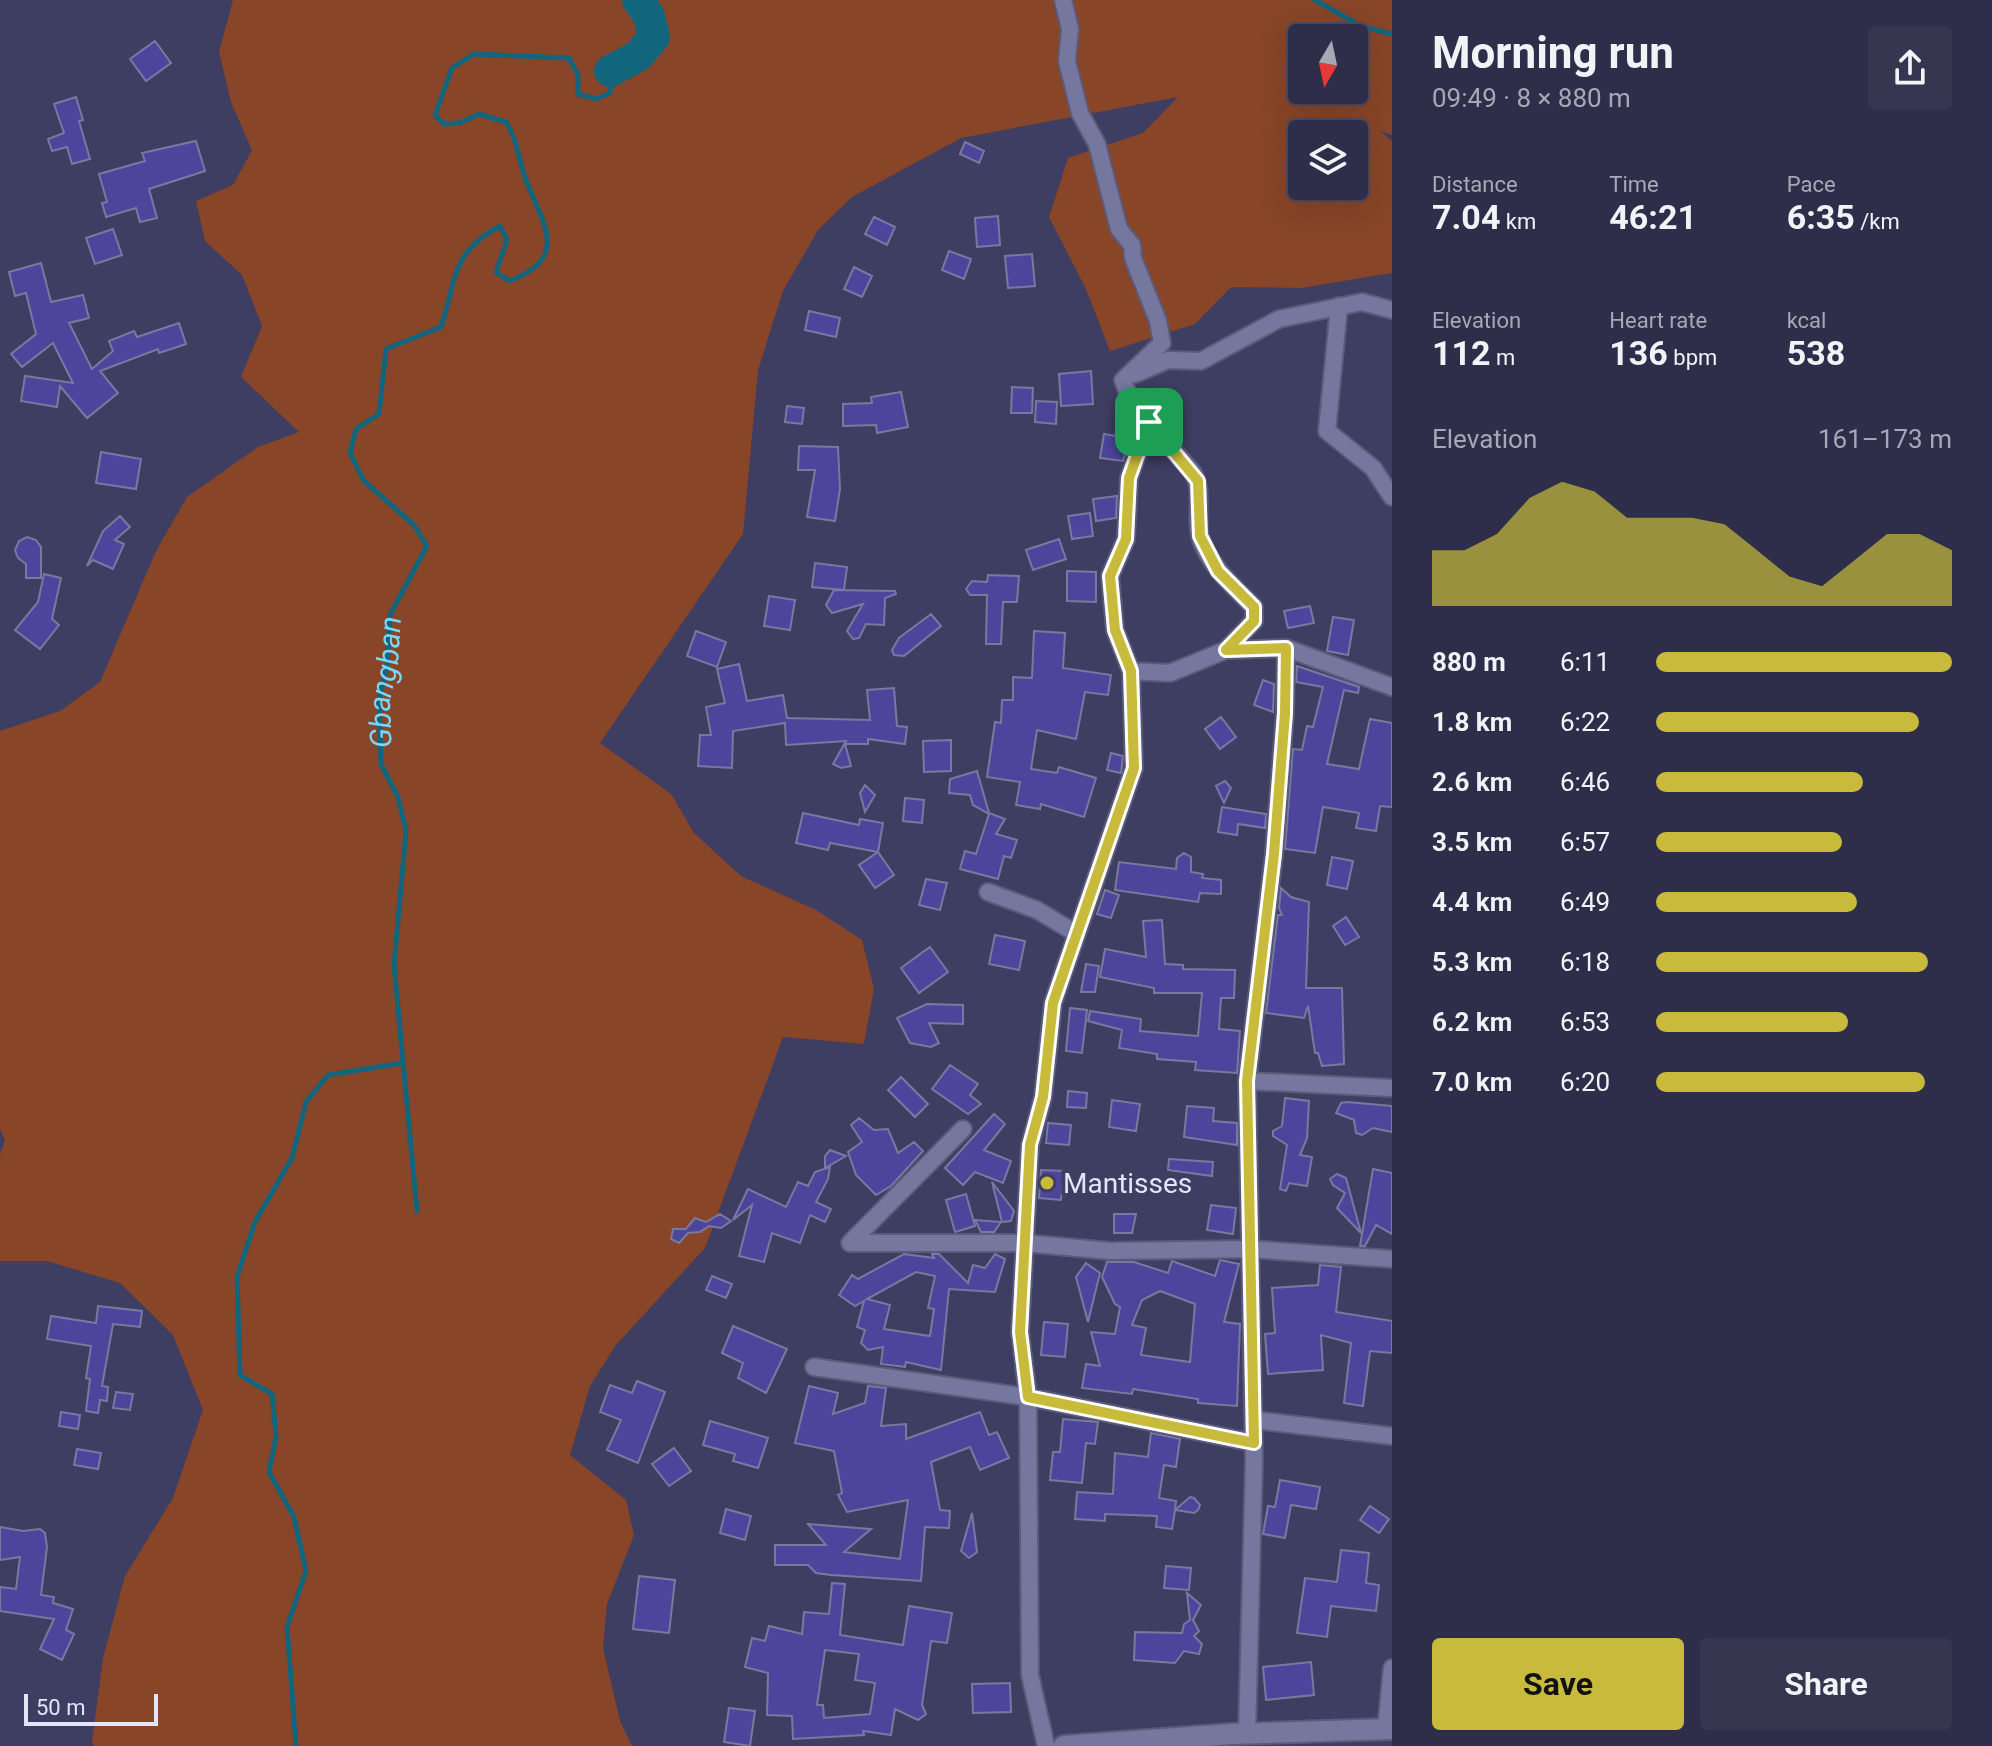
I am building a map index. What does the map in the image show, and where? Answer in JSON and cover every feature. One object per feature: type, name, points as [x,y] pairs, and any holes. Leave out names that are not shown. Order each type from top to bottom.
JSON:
[{"type":"street","points":[[1063,0],[1070,29],[1067,61],[1080,113],[1097,144],[1119,229],[1132,245],[1133,258],[1158,321],[1162,343],[1123,380]]},
{"type":"street","points":[[1123,380],[1168,360],[1201,361],[1279,319],[1362,302],[1392,310]]},
{"type":"street","points":[[1339,306],[1327,431],[1373,468],[1392,497]]},
{"type":"street","points":[[1123,380],[1130,400],[1198,481],[1200,536],[1218,571],[1254,607],[1254,621],[1226,650]]},
{"type":"street","points":[[1046,1746],[1030,1675],[1028,1397],[1020,1332],[1030,1145],[1043,1097],[1053,1003],[1134,768],[1131,671],[1115,630],[1110,576],[1126,539],[1129,478],[1149,422]]},
{"type":"street","points":[[1131,671],[1170,673],[1226,650],[1286,648],[1392,687]]},
{"type":"street","points":[[1238,1738],[1254,1443],[1247,1081],[1274,854],[1285,713],[1286,648]]},
{"type":"street","points":[[988,892],[1037,910],[1077,934]]},
{"type":"street","points":[[1247,1081],[1392,1088]]},
{"type":"street","points":[[963,1129],[850,1243],[1024,1243],[1110,1251],[1250,1249],[1392,1259]]},
{"type":"street","points":[[814,1367],[1028,1397],[1254,1443]]},
{"type":"street","points":[[1254,1420],[1392,1436]]},
{"type":"street","points":[[1064,1746],[1389,1729],[1392,1668]]},
{"type":"shaded area","points":[[233,0],[1392,0],[1392,135],[1380,131],[1392,141],[1392,273],[1301,288],[1231,287],[1195,324],[1110,351],[1086,289],[1049,217],[1068,158],[1143,133],[1178,97],[961,138],[852,197],[818,230],[783,291],[758,370],[743,534],[600,743],[671,794],[694,833],[741,876],[816,910],[862,940],[874,989],[864,1044],[783,1037],[705,1248],[616,1345],[590,1386],[570,1455],[626,1500],[634,1535],[607,1604],[603,1648],[620,1721],[632,1746],[94,1746],[92,1742],[103,1658],[125,1576],[173,1498],[203,1410],[173,1335],[120,1283],[47,1261],[0,1261],[0,1154],[5,1140],[0,1129],[0,731],[60,711],[100,682],[156,551],[187,497],[258,447],[299,432],[241,377],[262,326],[242,275],[205,241],[196,201],[233,185],[252,150],[231,102],[219,52]]},
{"type":"building","points":[[155,41],[171,63],[146,81],[130,59]]},
{"type":"building","points":[[76,97],[90,159],[72,164],[67,147],[52,151],[48,139],[64,133],[54,104]]},
{"type":"building","points":[[196,141],[205,171],[149,189],[157,218],[140,222],[136,208],[106,217],[102,203],[107,202],[99,174],[145,161],[142,153]]},
{"type":"building","points":[[965,142],[984,151],[979,163],[960,154]]},
{"type":"building","points":[[998,216],[1000,245],[977,247],[975,218]]},
{"type":"building","points":[[874,217],[895,227],[887,245],[865,234]]},
{"type":"building","points":[[113,229],[122,255],[95,264],[86,238]]},
{"type":"building","points":[[949,251],[971,259],[964,279],[942,270]]},
{"type":"building","points":[[1032,254],[1035,286],[1008,288],[1005,256]]},
{"type":"building","points":[[41,263],[51,302],[83,295],[89,318],[69,323],[92,369],[113,351],[109,341],[134,331],[137,337],[179,323],[186,344],[159,353],[158,349],[100,371],[118,393],[87,418],[60,386],[57,407],[21,401],[25,376],[73,383],[53,343],[22,367],[11,354],[36,334],[26,293],[15,296],[9,272]]},
{"type":"building","points":[[854,267],[872,276],[862,297],[844,289]]},
{"type":"building","points":[[809,311],[840,318],[836,337],[805,330]]},
{"type":"building","points":[[1091,371],[1093,404],[1061,406],[1059,374]]},
{"type":"building","points":[[1012,387],[1033,388],[1032,413],[1011,413]]},
{"type":"building","points":[[901,392],[908,427],[877,433],[876,425],[843,426],[843,404],[872,403],[871,397]]},
{"type":"building","points":[[1036,401],[1057,402],[1056,424],[1035,422]]},
{"type":"building","points":[[787,406],[804,408],[802,424],[785,422]]},
{"type":"building","points":[[1104,434],[1130,438],[1123,461],[1100,458]]},
{"type":"building","points":[[799,446],[838,447],[840,489],[835,521],[807,517],[815,470],[798,470]]},
{"type":"building","points":[[101,452],[141,459],[136,489],[96,483]]},
{"type":"building","points":[[1117,496],[1116,518],[1096,521],[1093,499]]},
{"type":"building","points":[[1090,513],[1093,536],[1072,539],[1068,516]]},
{"type":"building","points":[[120,516],[130,527],[115,540],[124,544],[113,569],[93,560],[87,566],[103,531]]},
{"type":"building","points":[[27,537],[36,540],[41,547],[41,578],[26,578],[26,564],[18,558],[15,550],[19,541]]},
{"type":"building","points":[[1059,539],[1066,559],[1033,570],[1026,550]]},
{"type":"building","points":[[815,563],[847,567],[844,590],[812,587]]},
{"type":"building","points":[[1067,571],[1096,572],[1096,602],[1067,601]]},
{"type":"building","points":[[44,574],[61,578],[52,619],[59,625],[40,649],[15,630],[38,602]]},
{"type":"building","points":[[988,575],[1019,576],[1017,602],[1003,602],[1001,644],[986,644],[987,595],[970,595],[966,589],[972,581],[987,582]]},
{"type":"building","points":[[834,590],[895,591],[896,594],[885,598],[884,625],[866,624],[859,638],[853,639],[847,631],[863,604],[832,613],[826,605]]},
{"type":"building","points":[[769,596],[795,600],[790,630],[764,626]]},
{"type":"building","points":[[1310,606],[1314,623],[1288,628],[1284,611]]},
{"type":"building","points":[[931,614],[941,626],[904,656],[894,655],[892,650],[899,638]]},
{"type":"building","points":[[1333,617],[1354,620],[1348,655],[1327,651]]},
{"type":"building","points":[[696,631],[726,642],[717,667],[687,656]]},
{"type":"building","points":[[1034,631],[1065,633],[1063,668],[1111,675],[1108,695],[1085,692],[1076,739],[1037,730],[1031,769],[1057,773],[1059,767],[1096,778],[1084,817],[1041,804],[1040,809],[1016,805],[1020,782],[987,777],[995,722],[1001,723],[1002,700],[1013,700],[1013,677],[1032,678]]},
{"type":"building","points":[[739,664],[747,701],[783,695],[787,718],[870,720],[867,690],[894,688],[897,726],[907,727],[905,744],[868,739],[868,744],[845,744],[851,766],[841,768],[833,764],[846,741],[786,745],[785,723],[733,731],[732,768],[698,766],[700,735],[711,735],[706,707],[725,703],[717,669]]},
{"type":"building","points":[[1297,666],[1359,687],[1358,693],[1344,690],[1327,764],[1359,769],[1370,719],[1392,723],[1392,807],[1380,806],[1376,831],[1356,828],[1359,813],[1323,807],[1315,853],[1285,849],[1293,749],[1302,750],[1307,726],[1313,727],[1323,687],[1296,682]]},
{"type":"building","points":[[1263,680],[1274,684],[1273,712],[1254,705]]},
{"type":"building","points":[[1221,717],[1236,737],[1220,749],[1205,729]]},
{"type":"building","points":[[951,740],[951,771],[924,772],[923,741]]},
{"type":"building","points":[[1111,753],[1123,756],[1121,773],[1107,770]]},
{"type":"building","points":[[977,771],[989,813],[1005,819],[996,834],[1017,840],[1011,858],[1004,856],[998,879],[960,869],[965,851],[976,854],[989,814],[973,805],[970,795],[949,793],[950,779]]},
{"type":"building","points":[[1225,781],[1231,788],[1224,803],[1216,786]]},
{"type":"building","points":[[865,785],[875,795],[865,812],[860,793]]},
{"type":"building","points":[[905,798],[924,800],[922,823],[903,821]]},
{"type":"building","points":[[1222,807],[1266,814],[1265,828],[1238,824],[1237,835],[1218,832]]},
{"type":"building","points":[[803,813],[859,825],[860,819],[883,823],[878,852],[830,843],[828,850],[796,843]]},
{"type":"building","points":[[878,852],[894,875],[875,888],[859,865]]},
{"type":"building","points":[[1184,853],[1191,857],[1191,872],[1203,874],[1202,878],[1221,880],[1221,894],[1200,893],[1198,902],[1115,890],[1119,862],[1176,869],[1177,858]]},
{"type":"building","points":[[1332,857],[1353,861],[1347,889],[1327,885]]},
{"type":"building","points":[[926,879],[947,883],[940,910],[919,905]]},
{"type":"building","points":[[1281,888],[1291,897],[1309,902],[1306,988],[1342,988],[1344,1064],[1322,1066],[1318,1053],[1315,1053],[1308,1006],[1304,1018],[1266,1013],[1278,915],[1282,915],[1279,908]]},
{"type":"building","points":[[1105,890],[1119,895],[1111,918],[1097,914]]},
{"type":"building","points":[[1346,917],[1359,937],[1345,945],[1333,926]]},
{"type":"building","points":[[1162,920],[1165,964],[1183,965],[1183,969],[1235,970],[1234,998],[1221,998],[1219,1029],[1240,1031],[1237,1073],[1195,1070],[1196,1062],[1157,1059],[1157,1054],[1119,1048],[1122,1030],[1088,1021],[1090,1011],[1141,1019],[1140,1031],[1198,1036],[1202,993],[1154,993],[1154,988],[1100,977],[1105,949],[1146,957],[1143,921]]},
{"type":"building","points":[[995,935],[1025,941],[1019,970],[989,964]]},
{"type":"building","points":[[930,947],[948,972],[919,993],[901,968]]},
{"type":"building","points":[[1086,964],[1099,966],[1095,992],[1081,992]]},
{"type":"building","points":[[927,1004],[963,1005],[963,1024],[929,1023],[939,1043],[931,1047],[910,1043],[897,1018]]},
{"type":"building","points":[[1070,1008],[1087,1010],[1082,1053],[1066,1051]]},
{"type":"building","points":[[950,1065],[978,1084],[970,1095],[981,1104],[968,1114],[932,1089]]},
{"type":"building","points":[[901,1077],[928,1104],[915,1117],[888,1090]]},
{"type":"building","points":[[1068,1091],[1087,1093],[1086,1108],[1067,1107]]},
{"type":"building","points":[[1285,1098],[1309,1101],[1307,1138],[1300,1155],[1312,1157],[1307,1186],[1289,1183],[1286,1191],[1280,1189],[1287,1145],[1273,1136],[1273,1131],[1282,1126]]},
{"type":"building","points":[[1112,1100],[1140,1104],[1136,1131],[1109,1127]]},
{"type":"building","points":[[1341,1103],[1392,1106],[1392,1132],[1373,1128],[1362,1135],[1356,1133],[1354,1120],[1336,1113]]},
{"type":"building","points":[[1187,1106],[1214,1108],[1213,1121],[1237,1123],[1237,1145],[1184,1137]]},
{"type":"building","points":[[994,1114],[1005,1124],[984,1150],[1011,1161],[1003,1183],[975,1172],[963,1185],[945,1168]]},
{"type":"building","points":[[859,1118],[874,1130],[888,1129],[898,1153],[914,1142],[923,1151],[891,1186],[876,1195],[856,1175],[848,1152],[862,1142],[851,1125]]},
{"type":"building","points":[[1048,1123],[1071,1125],[1069,1145],[1046,1143]]},
{"type":"building","points":[[830,1150],[846,1156],[825,1168],[825,1156]]},
{"type":"building","points":[[1169,1159],[1213,1162],[1212,1176],[1168,1170]]},
{"type":"building","points":[[830,1167],[828,1179],[816,1202],[831,1209],[825,1222],[810,1215],[800,1243],[772,1233],[764,1262],[739,1256],[752,1205],[733,1220],[748,1189],[786,1207],[798,1182],[808,1186],[815,1172]]},
{"type":"building","points":[[1373,1169],[1392,1173],[1392,1234],[1376,1225],[1365,1246],[1360,1246]]},
{"type":"building","points":[[1041,1170],[1064,1171],[1061,1200],[1039,1198]]},
{"type":"building","points":[[1337,1174],[1346,1178],[1361,1233],[1337,1208],[1345,1193],[1330,1179]]},
{"type":"building","points":[[992,1182],[1014,1211],[1011,1221],[1002,1222]]},
{"type":"building","points":[[966,1194],[975,1226],[955,1232],[946,1200]]},
{"type":"building","points":[[1211,1205],[1236,1208],[1233,1234],[1207,1230]]},
{"type":"building","points":[[720,1214],[731,1221],[721,1228],[709,1226],[700,1232],[688,1233],[679,1243],[671,1239],[673,1229],[686,1229],[695,1218],[706,1222]]},
{"type":"building","points":[[1114,1214],[1136,1214],[1132,1233],[1114,1233]]},
{"type":"building","points":[[975,1220],[1001,1222],[994,1232],[981,1232]]},
{"type":"building","points":[[904,1254],[934,1258],[932,1254],[939,1254],[968,1283],[973,1265],[985,1268],[995,1254],[1005,1259],[995,1292],[949,1289],[941,1370],[906,1362],[905,1367],[881,1364],[883,1347],[868,1350],[861,1343],[865,1330],[857,1327],[864,1301],[855,1306],[839,1295],[852,1275],[858,1279]],"holes":[[[916,1272],[935,1276],[928,1308],[934,1309],[930,1336],[884,1329],[890,1305],[867,1299]]]},
{"type":"building","points":[[1220,1260],[1239,1264],[1224,1322],[1240,1324],[1237,1406],[1198,1403],[1198,1399],[1133,1389],[1132,1394],[1082,1388],[1086,1364],[1100,1366],[1091,1332],[1115,1334],[1120,1307],[1115,1304],[1102,1277],[1107,1262],[1134,1262],[1168,1273],[1172,1261],[1215,1276]],"holes":[[[1160,1291],[1195,1304],[1190,1362],[1141,1355],[1146,1328],[1132,1325],[1142,1300]]]},
{"type":"building","points":[[1086,1263],[1100,1273],[1088,1322],[1076,1277]]},
{"type":"building","points":[[1320,1265],[1341,1267],[1336,1312],[1392,1321],[1392,1353],[1370,1351],[1363,1406],[1344,1403],[1351,1343],[1321,1335],[1323,1370],[1268,1374],[1265,1334],[1275,1333],[1272,1288],[1318,1285]]},
{"type":"building","points":[[712,1276],[732,1284],[726,1298],[706,1290]]},
{"type":"building","points":[[98,1306],[142,1311],[140,1327],[113,1324],[102,1386],[108,1387],[107,1401],[100,1400],[98,1413],[86,1411],[90,1379],[86,1378],[91,1346],[47,1339],[51,1316],[96,1323]]},
{"type":"building","points":[[1044,1322],[1068,1324],[1065,1357],[1041,1355]]},
{"type":"building","points":[[733,1326],[787,1349],[766,1393],[738,1378],[743,1363],[722,1353]]},
{"type":"building","points":[[637,1381],[665,1392],[638,1463],[607,1450],[621,1420],[600,1412],[610,1385],[632,1393]]},
{"type":"building","points":[[809,1386],[838,1393],[833,1414],[865,1403],[868,1386],[886,1388],[881,1426],[906,1424],[906,1439],[980,1412],[989,1435],[997,1432],[1009,1458],[980,1470],[970,1447],[931,1462],[940,1510],[950,1511],[949,1528],[925,1527],[921,1581],[831,1575],[816,1573],[808,1565],[775,1565],[775,1545],[826,1545],[808,1524],[871,1529],[844,1552],[900,1559],[908,1500],[847,1512],[838,1495],[842,1493],[834,1451],[795,1443]]},
{"type":"building","points":[[116,1392],[133,1394],[130,1410],[113,1408]]},
{"type":"building","points":[[61,1412],[80,1415],[78,1429],[59,1426]]},
{"type":"building","points":[[1063,1419],[1098,1422],[1095,1444],[1086,1443],[1082,1483],[1050,1480],[1053,1452],[1060,1452]]},
{"type":"building","points":[[710,1421],[768,1438],[758,1468],[733,1461],[735,1454],[703,1445]]},
{"type":"building","points":[[1151,1433],[1180,1439],[1176,1467],[1164,1465],[1159,1498],[1176,1501],[1172,1529],[1156,1527],[1157,1516],[1105,1514],[1105,1521],[1075,1519],[1077,1492],[1113,1494],[1115,1453],[1148,1457]]},
{"type":"building","points":[[674,1448],[691,1471],[669,1486],[652,1464]]},
{"type":"building","points":[[77,1449],[101,1453],[98,1469],[74,1465]]},
{"type":"building","points":[[1280,1480],[1320,1487],[1316,1509],[1291,1505],[1285,1538],[1263,1534],[1268,1506],[1275,1507]]},
{"type":"building","points":[[1190,1497],[1200,1505],[1194,1513],[1175,1510]]},
{"type":"building","points":[[1370,1506],[1389,1519],[1379,1533],[1360,1520]]},
{"type":"building","points":[[726,1509],[751,1516],[745,1540],[720,1533]]},
{"type":"building","points":[[972,1513],[977,1552],[969,1558],[961,1551]]},
{"type":"building","points":[[0,1527],[23,1531],[40,1529],[45,1533],[47,1547],[41,1595],[54,1597],[53,1603],[73,1609],[66,1630],[74,1634],[62,1660],[40,1649],[54,1619],[0,1611],[0,1587],[16,1589],[20,1557],[0,1560]]},
{"type":"building","points":[[1341,1550],[1369,1553],[1366,1583],[1379,1585],[1376,1611],[1331,1606],[1327,1637],[1297,1633],[1305,1578],[1337,1582]]},
{"type":"building","points":[[1166,1566],[1191,1568],[1189,1590],[1164,1588]]},
{"type":"building","points":[[639,1576],[675,1580],[669,1633],[633,1629]]},
{"type":"building","points":[[832,1583],[845,1584],[840,1635],[903,1645],[909,1606],[952,1613],[947,1643],[931,1641],[922,1705],[926,1714],[918,1720],[895,1709],[891,1735],[863,1731],[864,1735],[793,1739],[792,1716],[767,1715],[768,1673],[745,1667],[752,1638],[765,1641],[769,1626],[802,1634],[804,1612],[829,1614]],"holes":[[[825,1650],[859,1654],[855,1680],[875,1683],[870,1714],[824,1718],[823,1705],[817,1705]]]},
{"type":"building","points":[[1187,1593],[1201,1605],[1193,1620],[1199,1631],[1194,1636],[1202,1644],[1199,1654],[1184,1651],[1175,1663],[1134,1660],[1135,1632],[1182,1633],[1184,1624],[1190,1620]]},
{"type":"building","points":[[1311,1662],[1314,1695],[1266,1700],[1263,1667]]},
{"type":"building","points":[[1010,1683],[1011,1712],[973,1713],[972,1684]]},
{"type":"building","points":[[729,1708],[755,1711],[750,1746],[724,1742]]},
{"type":"waterway","name":"Gbangban","points":[[610,71],[638,56],[654,37],[649,16],[638,0]]},
{"type":"waterway","points":[[1315,0],[1361,26],[1392,34]]},
{"type":"waterway","name":"Gbangban","points":[[417,1211],[394,965],[406,831],[398,797],[381,764],[379,700],[387,665],[390,615],[427,546],[414,525],[364,481],[350,453],[356,429],[379,414],[386,349],[441,327],[458,269],[472,246],[500,226],[507,240],[496,272],[509,281],[528,272],[540,262],[546,251],[544,226],[506,122],[479,114],[459,123],[444,124],[435,115],[452,68],[474,54],[569,58],[578,75],[578,94],[596,99],[610,93],[612,83],[608,75]]},
{"type":"waterway","points":[[296,1746],[287,1627],[306,1571],[294,1517],[269,1472],[276,1436],[272,1394],[240,1375],[237,1277],[255,1222],[292,1158],[306,1102],[328,1075],[403,1063]]},
{"type":"place","name":"Mantisses","points":[[1047,1183]]},
{"type":"route","points":[[1149,422],[1198,481],[1200,536],[1218,571],[1254,607],[1254,621],[1226,650],[1286,648],[1285,713],[1274,854],[1247,1081],[1254,1443],[1028,1397],[1020,1332],[1030,1145],[1043,1097],[1053,1003],[1134,768],[1130,722],[1131,671],[1115,630],[1110,576],[1126,539],[1129,478],[1149,422]]}]
